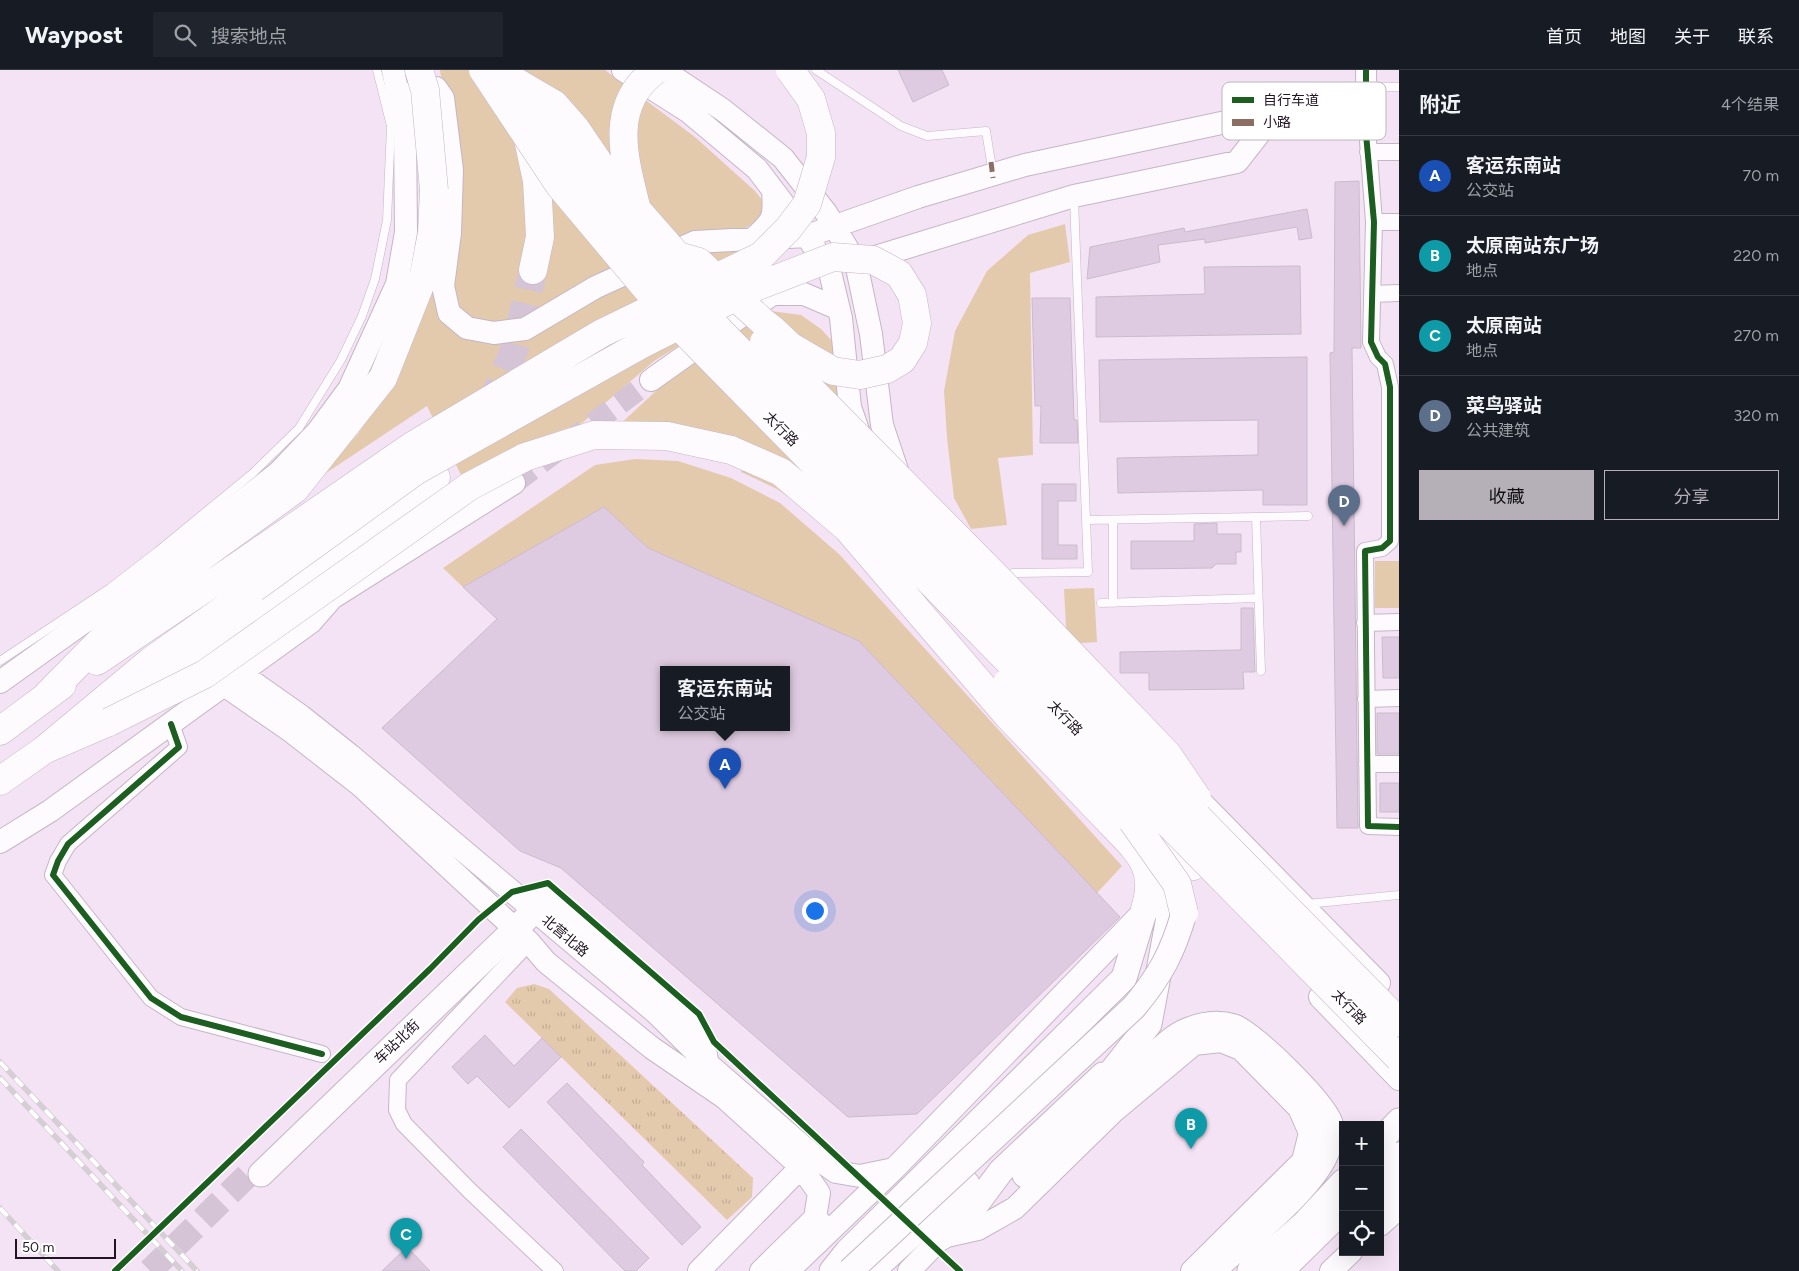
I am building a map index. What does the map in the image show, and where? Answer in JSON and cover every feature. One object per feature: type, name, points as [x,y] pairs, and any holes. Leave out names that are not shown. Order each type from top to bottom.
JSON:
[{"type":"highway","points":[[47,694],[138,603],[295,489],[383,378],[424,275],[432,233],[434,190],[425,90],[419,70]]},
{"type":"highway","points":[[483,70],[560,186],[671,318],[739,368]]},
{"type":"highway","points":[[637,210],[624,158],[624,118],[630,98],[656,70]]},
{"type":"highway","points":[[0,731],[47,694],[412,446],[602,333],[761,256],[788,229],[807,204],[821,157],[821,133],[811,99],[790,70]]},
{"type":"highway","points":[[510,73],[583,185],[739,368]]},
{"type":"highway","points":[[510,73],[554,104],[576,129],[610,179],[678,256],[1025,606],[1168,755],[1237,857]]},
{"type":"highway","points":[[510,73],[537,181],[540,237],[533,270]]},
{"type":"highway","points":[[0,781],[44,750],[151,661],[417,470],[642,344],[702,314],[710,309],[727,301],[736,296],[833,257],[873,260],[899,274],[912,295],[917,323],[913,343],[902,360],[887,369],[860,375],[833,371],[790,346],[756,316],[742,303],[735,296],[728,290],[699,262],[678,256]]},
{"type":"highway","name":"太行路","points":[[739,368],[893,542],[1399,1058]]},
{"type":"highway","name":"太行路","points":[[739,368],[1237,857],[1399,1022]]},
{"type":"highway","points":[[44,750],[108,722],[205,674],[470,486],[525,457],[594,435],[667,436],[732,450],[781,472],[847,528],[1008,716],[1136,849],[1152,892]]},
{"type":"highway","points":[[108,722],[195,655],[379,523],[436,477]]},
{"type":"highway","points":[[893,542],[964,632],[1033,712],[1131,818],[1177,884],[1184,913]]},
{"type":"highway","points":[[1109,821],[1193,866]]},
{"type":"main road","points":[[0,682],[116,598],[278,473],[318,431],[349,390],[397,284],[406,232],[405,130],[393,70]]},
{"type":"main road","points":[[623,70],[689,112],[757,168],[807,236],[830,272],[839,309],[850,407],[892,525],[1039,707],[1399,1079]]},
{"type":"main road","points":[[663,70],[723,110],[783,158],[827,214],[856,264],[871,334],[882,426],[906,498],[946,549],[989,589],[1304,904],[1399,1004]]},
{"type":"main road","points":[[402,116],[407,96],[418,88],[436,88],[443,98],[452,170],[450,233],[443,286],[449,313],[467,328],[494,333],[525,329],[596,287],[694,242],[807,236],[992,171],[1222,123]]},
{"type":"main road","points":[[651,380],[781,288],[1074,196],[1237,162],[1254,140]]},
{"type":"main road","points":[[753,239],[768,226],[775,213],[773,190]]},
{"type":"main road","points":[[773,294],[804,294],[839,309]]},
{"type":"main road","points":[[0,842],[50,811],[311,622],[332,598],[514,483]]},
{"type":"main road","name":"北营北路","points":[[232,679],[273,695],[350,754],[656,1012],[707,1063],[815,1158],[836,1172],[860,1176],[894,1169]]},
{"type":"main road","name":"北营北路","points":[[232,679],[292,732],[348,775],[516,930],[546,962],[652,1048],[725,1098],[801,1167],[819,1194],[822,1224]]},
{"type":"main road","points":[[761,1271],[894,1169],[1152,892],[1193,866],[1278,879]]},
{"type":"main road","points":[[832,1271],[848,1252],[1124,978],[1152,892]]},
{"type":"main road","points":[[1024,1175],[1080,1121],[1134,1061],[1149,1024],[1169,917],[1152,892]]},
{"type":"main road","points":[[529,906],[529,896],[543,897],[684,1015],[703,1039],[707,1063]]},
{"type":"main road","name":"车站北街","points":[[258,1171],[516,930],[529,906]]},
{"type":"main road","points":[[872,1271],[967,1184],[1165,994],[1184,960],[1188,938],[1184,913]]},
{"type":"main road","points":[[850,1271],[1134,1007],[1162,971],[1175,944],[1184,913]]},
{"type":"main road","points":[[546,962],[540,948],[540,939],[550,933],[566,937]]},
{"type":"main road","points":[[909,1271],[972,1210],[1001,1171],[1134,1061],[1165,1046],[1187,1030],[1211,1023],[1235,1027],[1274,1058],[1317,1102],[1331,1125],[1329,1147],[1322,1164],[1307,1184],[1212,1271]]},
{"type":"main road","points":[[942,1237],[978,1229],[1015,1208],[1114,1111],[1194,1044],[1221,1041],[1241,1049],[1299,1108],[1310,1134],[1303,1161],[1192,1271]]},
{"type":"main road","points":[[1080,1121],[1114,1111]]},
{"type":"main road","points":[[1384,1137],[1399,1121]]},
{"type":"main road","points":[[1384,1169],[1399,1155]]},
{"type":"main road","points":[[699,1271],[801,1167]]},
{"type":"main road","points":[[1384,1194],[1399,1180]]},
{"type":"main road","points":[[942,1237],[967,1184]]},
{"type":"main road","points":[[1250,1271],[1304,1224],[1339,1186]]},
{"type":"main road","points":[[1384,1222],[1399,1208]]},
{"type":"main road","points":[[1280,1271],[1342,1211]]},
{"type":"main road","points":[[788,1271],[822,1224]]},
{"type":"main road","points":[[1304,1271],[1339,1238]]},
{"type":"main road","points":[[1331,1271],[1347,1256]]},
{"type":"street","points":[[1368,140],[1374,222],[1371,342],[1378,358],[1392,364],[1390,387],[1394,433],[1395,541],[1382,548],[1365,551],[1368,826],[1399,827]]},
{"type":"street","points":[[1368,152],[1399,152]]},
{"type":"street","points":[[1374,222],[1399,222]]},
{"type":"street","points":[[1372,294],[1399,293]]},
{"type":"street","points":[[1365,623],[1399,622]]},
{"type":"street","points":[[1366,699],[1399,698]]},
{"type":"street","points":[[170,724],[179,747],[68,844],[53,874],[151,998],[181,1017],[322,1054]]},
{"type":"street","points":[[1367,764],[1399,764]]},
{"type":"street","points":[[516,930],[398,1080],[397,1110],[404,1124],[463,1184],[555,1271]]},
{"type":"lane","points":[[0,661],[110,588],[158,551],[253,473],[299,428],[341,360],[362,316],[375,279],[386,220],[391,126],[377,70]]},
{"type":"lane","points":[[816,70],[902,126],[927,136],[986,131],[992,171]]},
{"type":"lane","points":[[1366,78],[1379,82]]},
{"type":"lane","points":[[1386,84],[1399,88]]},
{"type":"lane","points":[[997,584],[1013,573],[1088,572],[1074,196]]},
{"type":"lane","points":[[1086,520],[1308,516]]},
{"type":"lane","points":[[1256,517],[1261,671]]},
{"type":"lane","points":[[1113,520],[1113,602]]},
{"type":"lane","points":[[1101,603],[1258,598]]},
{"type":"lane","points":[[1304,904],[1399,895]]},
{"type":"green space","points":[[440,70],[605,70],[695,137],[755,191],[771,211],[735,235],[768,290],[654,361],[582,423],[527,442],[461,475],[427,406],[314,481],[358,434],[393,380],[460,217]]},
{"type":"green space","points":[[1065,224],[1070,262],[1030,273],[1033,455],[998,458],[1007,525],[971,529],[954,498],[947,438],[944,391],[955,331],[987,271],[1028,235]]},
{"type":"green space","points":[[771,311],[801,315],[821,329],[848,358],[843,407],[805,508],[777,489],[741,472],[749,445],[618,426],[681,368]]},
{"type":"green space","points":[[635,459],[678,461],[731,478],[780,503],[839,554],[1122,866],[1097,893],[859,641],[648,548],[604,507],[463,587],[443,568],[595,465]]},
{"type":"green space","points":[[1375,561],[1399,561],[1399,608],[1375,608]]},
{"type":"green space","points":[[1094,588],[1097,642],[1067,644],[1064,589]]},
{"type":"green space","points":[[534,984],[549,989],[753,1178],[752,1197],[727,1220],[505,1002],[517,988]]},
{"type":"building","points":[[898,70],[942,70],[949,85],[913,102]]},
{"type":"building","points":[[1359,181],[1361,348],[1352,348],[1358,828],[1337,828],[1330,353],[1334,352],[1335,182]]},
{"type":"building","points":[[1307,209],[1312,238],[1299,240],[1297,227],[1205,243],[1205,239],[1158,245],[1160,262],[1087,279],[1090,247],[1184,228],[1185,232]]},
{"type":"building","points":[[1300,266],[1301,334],[1096,337],[1096,297],[1205,294],[1204,267]]},
{"type":"building","points":[[1032,298],[1070,298],[1074,420],[1077,420],[1078,443],[1040,443],[1041,406],[1035,406]]},
{"type":"building","points":[[1307,357],[1307,505],[1263,505],[1263,490],[1118,493],[1117,458],[1258,455],[1258,420],[1100,422],[1099,360]]},
{"type":"building","points":[[1042,484],[1076,484],[1076,501],[1058,501],[1058,545],[1077,545],[1077,559],[1042,559]]},
{"type":"building","points":[[604,507],[648,548],[859,641],[1120,917],[917,1114],[848,1117],[561,868],[520,851],[382,728],[497,619],[463,587]]},
{"type":"building","points":[[1217,523],[1217,534],[1241,534],[1241,552],[1236,552],[1236,564],[1216,564],[1212,568],[1131,569],[1131,541],[1194,541],[1194,524]]},
{"type":"building","points":[[1241,608],[1253,608],[1255,672],[1243,672],[1244,689],[1149,690],[1149,673],[1120,673],[1120,652],[1241,650]]},
{"type":"building","points":[[1382,637],[1399,637],[1399,678],[1383,678]]},
{"type":"building","points":[[1377,713],[1399,713],[1399,754],[1377,754]]},
{"type":"building","points":[[1380,783],[1399,783],[1399,812],[1380,812]]},
{"type":"building","points":[[485,1035],[514,1066],[542,1038],[561,1057],[509,1108],[477,1076],[468,1084],[452,1067]]},
{"type":"building","points":[[567,1083],[644,1162],[642,1165],[701,1227],[682,1245],[547,1102]]},
{"type":"building","points":[[521,1129],[649,1258],[636,1271],[625,1271],[503,1147]]},
{"type":"building","points":[[407,1247],[430,1271],[382,1271]]},
{"type":"tunnel","points":[[489,409],[515,348],[533,270]]},
{"type":"tunnel","points":[[514,483],[651,380]]},
{"type":"tunnel","points":[[150,1271],[255,1168]]},
{"type":"railway","points":[[0,1062],[197,1271]]},
{"type":"railway","points":[[0,1078],[182,1271]]},
{"type":"railway","points":[[0,1208],[58,1271]]},
{"type":"marked path","points":[[991,162],[993,178]]},
{"type":"cycle path","points":[[1366,70],[1366,82]]},
{"type":"cycle path","points":[[1367,140],[1374,222],[1371,342],[1378,357],[1385,364],[1390,387],[1390,541],[1382,548],[1365,551],[1368,826],[1399,827]]},
{"type":"cycle path","points":[[171,724],[179,747],[68,844],[58,861],[53,875],[151,998],[181,1017],[322,1054]]},
{"type":"cycle path","points":[[115,1271],[430,969],[478,920],[512,892],[548,883],[699,1014],[714,1042],[960,1271]]},
{"type":"place","name":"菜鸟驿站","points":[[1344,526]]},
{"type":"place","name":"客运东南站","points":[[725,789]]},
{"type":"place","name":"太原南站东广场","points":[[1191,1149]]},
{"type":"place","name":"太原南站","points":[[406,1259]]}]
